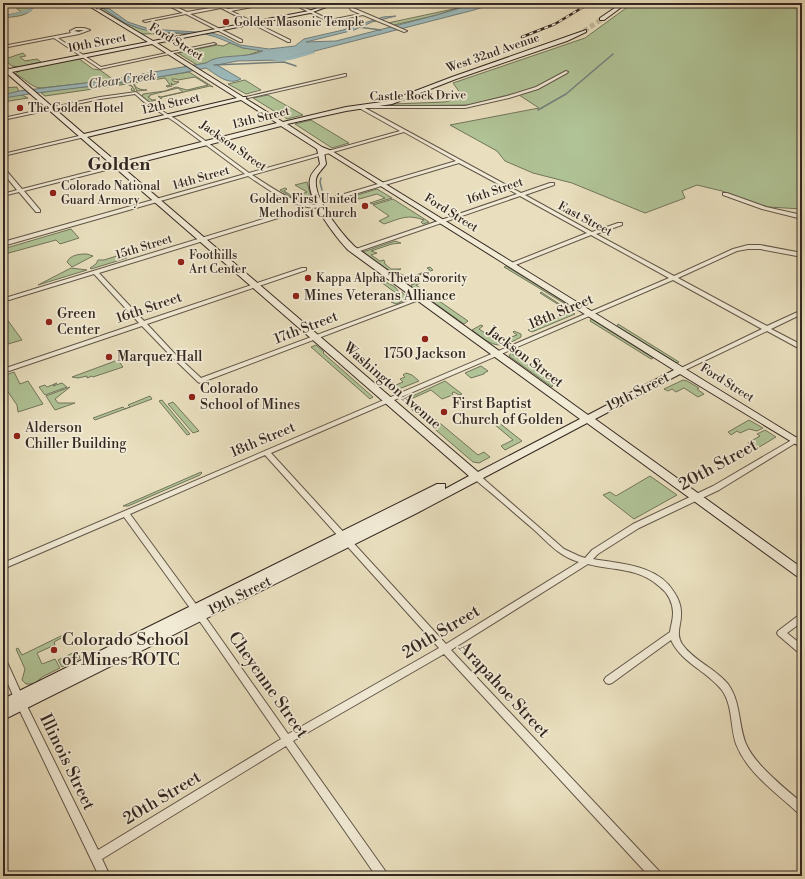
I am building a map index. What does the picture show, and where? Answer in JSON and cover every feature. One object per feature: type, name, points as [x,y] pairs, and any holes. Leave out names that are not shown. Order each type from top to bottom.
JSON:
[{"type":"main road","name":"Ford Street","points":[[86,3],[200,72],[245,97],[321,151],[330,152],[589,314],[800,441]]},
{"type":"main road","name":"10th Street","points":[[5,70],[310,12],[336,3]]},
{"type":"main road","points":[[602,19],[625,3]]},
{"type":"main road","name":"West 32nd Avenue","points":[[409,96],[449,80],[565,40],[584,31]]},
{"type":"main road","name":"Washington Avenue","points":[[5,70],[476,476]]},
{"type":"main road","name":"13th Street","points":[[116,166],[282,123],[346,109],[390,102],[409,96]]},
{"type":"main road","name":"12th Street","points":[[83,136],[245,97]]},
{"type":"main road","points":[[321,151],[359,171]]},
{"type":"main road","name":"Jackson Street","points":[[321,151],[324,163],[314,178],[313,183],[320,204],[342,239],[355,251],[802,574]]},
{"type":"main road","name":"19th Street","points":[[3,714],[20,701],[346,539],[456,480],[476,476],[681,370]]},
{"type":"main road","name":"19th Street","points":[[3,705],[20,701]]},
{"type":"street","points":[[3,6],[17,3]]},
{"type":"street","points":[[228,10],[271,3]]},
{"type":"street","points":[[293,3],[330,21],[363,14]]},
{"type":"street","points":[[353,3],[350,7],[373,19],[405,31]]},
{"type":"street","points":[[172,6],[241,41]]},
{"type":"street","points":[[145,21],[221,7],[289,41]]},
{"type":"street","points":[[3,47],[76,33]]},
{"type":"street","points":[[56,38],[100,68],[214,44]]},
{"type":"street","name":"Castle Rock Drive","points":[[360,107],[465,107],[537,88],[566,72]]},
{"type":"street","name":"12th Street","points":[[245,97],[345,75]]},
{"type":"street","name":"Jackson Street","points":[[51,109],[105,97],[136,93],[153,108],[168,116],[248,174],[298,204],[310,206],[320,204]]},
{"type":"street","name":"East Street","points":[[360,107],[458,162],[802,348]]},
{"type":"street","points":[[3,119],[51,109]]},
{"type":"street","points":[[330,152],[404,131]]},
{"type":"street","name":"12th Street","points":[[3,155],[83,136]]},
{"type":"street","name":"14th Street","points":[[3,244],[157,201],[321,151]]},
{"type":"street","points":[[320,204],[458,162]]},
{"type":"street","name":"13th Street","points":[[3,195],[116,166]]},
{"type":"street","points":[[3,170],[38,211]]},
{"type":"street","name":"16th Street","points":[[355,251],[552,184]]},
{"type":"street","points":[[725,194],[764,208],[802,217]]},
{"type":"street","name":"15th Street","points":[[7,299],[286,214]]},
{"type":"street","points":[[511,265],[591,233],[620,224]]},
{"type":"street","name":"18th Street","points":[[3,566],[673,278],[738,248],[760,247],[802,256]]},
{"type":"street","name":"16th Street","points":[[3,371],[304,269]]},
{"type":"street","points":[[96,273],[144,323]]},
{"type":"street","name":"17th Street","points":[[144,323],[173,355],[200,381],[420,298]]},
{"type":"street","name":"19th Street","points":[[681,370],[802,312]]},
{"type":"street","name":"20th Street","points":[[96,857],[287,740],[445,649],[588,560],[595,552],[636,526],[716,488],[800,441]]},
{"type":"street","name":"Arapahoe Street","points":[[267,453],[445,649],[656,876]]},
{"type":"street","name":"Washington Avenue","points":[[476,476],[564,552],[588,560],[647,572],[662,582],[676,603],[678,618],[673,634]]},
{"type":"street","name":"Cheyenne Street","points":[[126,514],[198,613],[382,876]]},
{"type":"street","points":[[802,617],[781,633],[802,650]]},
{"type":"street","points":[[609,680],[673,634],[676,642],[682,650],[724,686],[735,714],[738,735],[745,752],[762,772],[802,810]]},
{"type":"street","name":"Illinois Street","points":[[3,662],[20,701],[105,876]]},
{"type":"green space","points":[[36,3],[27,13],[3,18],[3,16],[21,12],[12,4]]},
{"type":"green space","points":[[633,3],[802,3],[802,209],[768,207],[722,191],[697,185],[682,191],[685,198],[645,213],[572,183],[533,173],[505,161],[497,151],[450,125],[539,108],[516,93],[469,105],[387,106],[393,104],[445,102],[463,97],[453,83],[585,38]]},
{"type":"green space","points":[[98,8],[103,8],[123,21],[141,29],[190,33],[143,34],[128,28]]},
{"type":"green space","points":[[458,8],[437,15],[394,25],[388,23]]},
{"type":"green space","points":[[230,43],[243,48],[263,50],[248,55],[197,65],[178,53],[217,45],[223,46]]},
{"type":"green space","points":[[23,53],[26,56],[20,57],[25,61],[37,59],[41,62],[18,67],[12,66],[3,59],[3,57],[8,58]]},
{"type":"green space","points":[[78,58],[93,69],[100,70],[114,80],[37,88],[15,74],[21,70]]},
{"type":"green space","points":[[189,72],[213,87],[210,86],[162,97],[161,99],[158,96],[161,97],[183,92],[178,88],[150,95],[148,97],[152,100],[156,100],[148,102],[142,97],[143,94],[165,91],[176,87],[187,90],[208,85],[195,77],[178,80],[172,79],[173,81],[179,82],[173,85],[171,83],[172,86],[167,87],[166,86],[170,85],[165,78],[134,83],[137,88],[147,90],[137,91],[133,83],[130,84],[132,87],[127,84],[45,96],[41,93],[52,90],[115,84]]},
{"type":"green space","points":[[245,80],[261,90],[246,94],[228,84]]},
{"type":"green space","points":[[17,87],[20,94],[28,98],[3,102],[3,88]]},
{"type":"green space","points":[[268,95],[303,115],[287,119],[253,98]]},
{"type":"green space","points":[[311,120],[349,143],[332,148],[295,124]]},
{"type":"green space","points":[[307,182],[313,204],[301,203],[280,190],[285,188],[287,189],[284,191],[294,197],[307,192],[295,185]]},
{"type":"green space","points":[[377,189],[392,198],[372,204],[370,203],[385,198],[377,194],[359,199],[354,196]]},
{"type":"green space","points":[[393,199],[429,222],[423,224],[421,222],[424,220],[413,217],[384,224],[379,221],[389,216],[373,205]]},
{"type":"green space","points":[[71,229],[79,238],[60,244],[56,240],[5,254],[3,249]]},
{"type":"green space","points":[[395,241],[401,243],[392,244],[371,251],[377,253],[371,255],[380,261],[384,260],[385,264],[391,269],[401,269],[396,271],[408,278],[430,270],[427,268],[430,267],[433,270],[403,281],[363,252]]},
{"type":"green space","points":[[87,254],[93,256],[72,267],[67,262],[73,256]]},
{"type":"green space","points":[[123,254],[127,258],[91,269],[90,268],[96,264],[98,260],[104,260]]},
{"type":"green space","points":[[506,266],[574,308],[577,311],[504,267]]},
{"type":"green space","points":[[71,268],[87,270],[38,285]]},
{"type":"green space","points":[[379,278],[395,287],[400,293],[402,292],[408,299],[396,304],[391,302],[401,297],[377,279]]},
{"type":"green space","points":[[420,283],[416,285],[468,321],[464,324],[412,287],[411,285]]},
{"type":"green space","points":[[541,292],[575,314],[532,332],[528,330],[570,312],[540,293]]},
{"type":"green space","points":[[6,318],[22,340],[8,344],[3,336],[3,319]]},
{"type":"green space","points":[[591,319],[653,358],[651,359],[590,321]]},
{"type":"green space","points":[[618,324],[679,362],[677,363],[617,326]]},
{"type":"green space","points":[[481,325],[483,326],[479,329],[494,339],[499,337],[503,340],[517,335],[513,332],[514,331],[521,334],[521,337],[506,344],[495,344],[472,330]]},
{"type":"green space","points":[[316,345],[373,397],[370,399],[311,347]]},
{"type":"green space","points":[[511,353],[553,383],[552,387],[509,356]]},
{"type":"green space","points":[[118,360],[123,367],[93,377],[72,377]]},
{"type":"green space","points":[[481,366],[488,371],[484,374],[471,378],[465,373]]},
{"type":"green space","points":[[14,372],[20,384],[28,381],[43,404],[18,412],[17,405],[6,389],[8,388],[3,384],[3,376]]},
{"type":"green space","points":[[406,373],[412,375],[419,381],[394,391],[387,388],[393,382],[396,385],[403,382],[400,379],[405,377],[403,375]]},
{"type":"green space","points":[[683,380],[699,388],[697,389],[704,394],[698,397],[684,388],[676,392],[672,389],[668,391],[664,389]]},
{"type":"green space","points":[[445,381],[462,394],[459,395],[454,392],[452,393],[453,395],[442,399],[431,390],[411,399],[426,412],[418,415],[402,401]]},
{"type":"green space","points":[[57,383],[53,386],[62,383],[67,387],[45,395],[39,387],[45,385],[47,387]]},
{"type":"green space","points":[[70,387],[55,399],[58,403],[75,403],[55,410],[46,396]]},
{"type":"green space","points":[[150,396],[152,399],[130,407],[128,405]]},
{"type":"green space","points":[[162,400],[190,434],[187,435],[159,401]]},
{"type":"green space","points":[[173,402],[199,431],[193,433],[168,404]]},
{"type":"green space","points":[[123,407],[125,409],[95,420],[93,418]]},
{"type":"green space","points":[[429,414],[478,455],[484,452],[490,457],[479,463],[473,462],[422,418]]},
{"type":"green space","points":[[490,417],[522,441],[505,450],[501,446],[513,440],[488,419]]},
{"type":"green space","points":[[749,420],[763,428],[757,431],[749,429],[740,433],[737,431],[731,435],[728,432]]},
{"type":"green space","points":[[765,430],[776,437],[756,449],[748,443],[760,436],[757,434]]},
{"type":"green space","points":[[201,472],[202,473],[200,475],[128,506],[123,506]]},
{"type":"green space","points":[[650,476],[677,495],[634,519],[603,495],[610,492],[616,496]]},
{"type":"green space","points":[[67,633],[67,635],[54,642],[55,645],[37,653],[42,664],[55,659],[60,668],[42,677],[34,684],[26,684],[22,680],[25,669],[16,649],[18,648],[22,655]]},
{"type":"green space","points":[[77,651],[80,658],[62,667],[58,660]]},
{"type":"water","name":"Clear Creek","points":[[95,3],[104,5],[128,22],[149,29],[212,33],[240,45],[269,49],[295,46],[304,39],[343,30],[383,17],[396,16],[372,22],[354,30],[306,42],[336,41],[477,3],[496,3],[280,60],[237,61],[217,65],[241,79],[236,81],[223,79],[206,68],[130,81],[3,98],[3,95],[19,91],[102,81],[206,63],[218,58],[249,55],[263,51],[243,48],[205,34],[155,32],[141,29],[125,23]]},
{"type":"waterway","points":[[3,17],[30,11],[33,3]]},
{"type":"waterway","points":[[358,27],[381,30]]},
{"type":"waterway","points":[[274,59],[285,59],[313,52]]},
{"type":"waterway","points":[[538,110],[566,94],[613,54]]},
{"type":"waterway","points":[[214,65],[284,62],[296,66]]},
{"type":"waterway","points":[[321,178],[320,182],[322,190]]},
{"type":"tunnel","points":[[584,31],[602,19]]},
{"type":"railway","points":[[97,8],[154,3]]},
{"type":"railway","points":[[430,6],[445,3]]},
{"type":"railway","points":[[522,37],[555,24],[590,3]]},
{"type":"place","name":"Golden Masonic Temple","points":[[226,22]]},
{"type":"place","name":"The Golden Hotel","points":[[20,108]]},
{"type":"place","name":"Colorado National Guard Armory","points":[[53,193]]},
{"type":"place","name":"Golden First United Methodist Church","points":[[365,206]]},
{"type":"place","name":"Foothills Art Center","points":[[181,262]]},
{"type":"place","name":"Kappa Alpha Theta Sorority","points":[[308,278]]},
{"type":"place","name":"Mines Veterans Alliance","points":[[296,296]]},
{"type":"place","name":"Green Center","points":[[49,322]]},
{"type":"place","name":"1750 Jackson","points":[[425,339]]},
{"type":"place","name":"Marquez Hall","points":[[109,357]]},
{"type":"place","name":"Colorado School of Mines","points":[[192,397]]},
{"type":"place","name":"First Baptist Church of Golden","points":[[444,412]]},
{"type":"place","name":"Alderson Chiller Building","points":[[17,436]]},
{"type":"place","name":"Colorado School of Mines ROTC","points":[[54,650]]},
{"type":"district","name":"Golden","points":[[119,164]]}]
